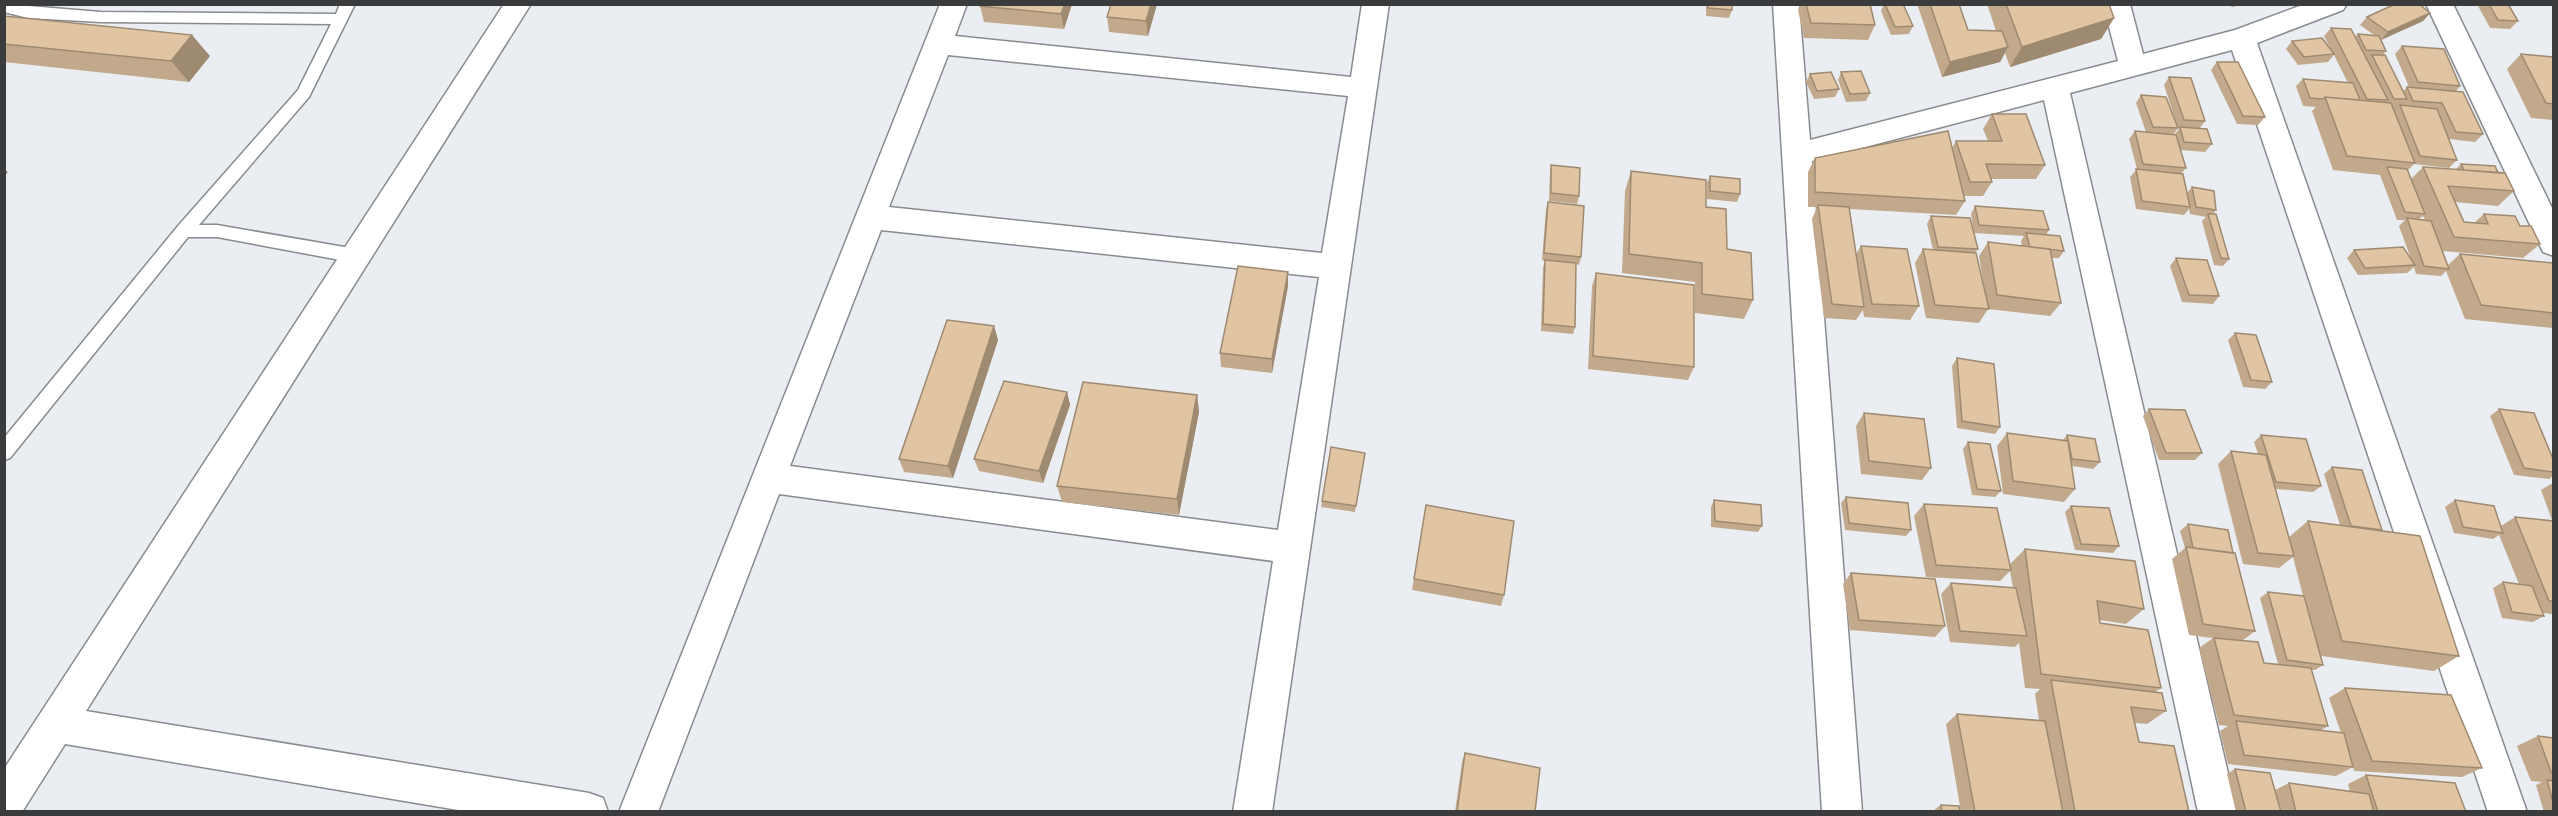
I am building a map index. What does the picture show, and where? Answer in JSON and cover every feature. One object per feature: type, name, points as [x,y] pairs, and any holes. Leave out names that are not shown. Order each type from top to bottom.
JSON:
[{"type":"street","points":[[4,805],[518,4]]},
{"type":"street","points":[[638,812],[954,4]]},
{"type":"street","points":[[1252,812],[1376,4]]},
{"type":"street","points":[[1786,4],[1842,812]]},
{"type":"street","points":[[2116,4],[2133,66]]},
{"type":"street","points":[[1797,154],[2242,38],[2334,4]]},
{"type":"street","points":[[2439,4],[2553,244]]},
{"type":"street","points":[[2242,38],[2508,812]]},
{"type":"street","points":[[939,44],[1363,88]]},
{"type":"street","points":[[2055,87],[2218,812]]},
{"type":"street","points":[[871,217],[1336,267]]},
{"type":"street","points":[[769,478],[1293,548]]},
{"type":"street","points":[[57,724],[589,812]]},
{"type":"lane","points":[[4,7],[28,13],[101,16],[344,12],[304,93],[184,231],[4,452]]},
{"type":"lane","points":[[184,231],[217,231],[357,256]]},
{"type":"building","points":[[981,4],[1065,4],[1061,14],[980,6]]},
{"type":"building","points":[[1111,4],[1151,4],[1146,21],[1107,17]]},
{"type":"building","points":[[1708,4],[1732,4],[1732,10],[1708,8]]},
{"type":"building","points":[[1806,4],[1870,4],[1875,25],[1811,23]]},
{"type":"building","points":[[1885,4],[1903,4],[1913,26],[1895,27]]},
{"type":"building","points":[[1930,4],[1959,4],[1968,30],[2002,31],[2008,47],[1950,62]]},
{"type":"building","points":[[2006,4],[2109,4],[2114,18],[2022,47]]},
{"type":"building","points":[[2395,4],[2419,4],[2430,13],[2388,32],[2367,17]]},
{"type":"building","points":[[2489,4],[2508,4],[2518,21],[2498,20]]},
{"type":"building","points":[[4,16],[192,35],[171,61],[4,44]]},
{"type":"building","points":[[2331,28],[2351,29],[2388,100],[2367,99]]},
{"type":"building","points":[[2358,34],[2379,36],[2386,51],[2366,50]]},
{"type":"building","points":[[2322,38],[2334,54],[2304,57],[2292,41]]},
{"type":"building","points":[[2402,46],[2444,49],[2460,86],[2418,82]]},
{"type":"building","points":[[2521,54],[2553,57],[2553,104],[2546,103]]},
{"type":"building","points":[[2372,55],[2385,55],[2407,99],[2394,99]]},
{"type":"building","points":[[2217,62],[2238,62],[2265,117],[2243,116]]},
{"type":"building","points":[[1861,71],[1870,93],[1850,94],[1841,72]]},
{"type":"building","points":[[1831,72],[1839,89],[1817,91],[1810,74]]},
{"type":"building","points":[[2169,77],[2191,78],[2205,121],[2184,120]]},
{"type":"building","points":[[2303,79],[2353,83],[2360,100],[2310,98]]},
{"type":"building","points":[[2407,87],[2463,92],[2483,134],[2456,132],[2442,103],[2413,101]]},
{"type":"building","points":[[2141,95],[2166,97],[2178,128],[2153,127]]},
{"type":"building","points":[[2325,97],[2391,103],[2415,163],[2347,156]]},
{"type":"building","points":[[2400,105],[2437,109],[2457,160],[2420,156]]},
{"type":"building","points":[[1992,114],[2026,114],[2045,165],[1986,164],[1992,182],[1970,182],[1956,141],[2002,141]]},
{"type":"building","points":[[2180,127],[2207,129],[2212,144],[2184,142]]},
{"type":"building","points":[[1948,131],[1965,201],[1815,192],[1815,158]]},
{"type":"building","points":[[2135,131],[2176,135],[2186,168],[2143,164]]},
{"type":"building","points":[[2461,164],[2495,166],[2498,173],[2464,170]]},
{"type":"building","points":[[1551,165],[1580,168],[1579,196],[1551,193]]},
{"type":"building","points":[[2387,167],[2407,169],[2425,214],[2405,212]]},
{"type":"building","points":[[2423,167],[2505,173],[2514,191],[2448,186],[2464,222],[2488,224],[2484,214],[2515,216],[2520,226],[2531,226],[2540,244],[2454,237]]},
{"type":"building","points":[[2136,169],[2183,174],[2190,207],[2142,201]]},
{"type":"building","points":[[1631,171],[1706,180],[1706,207],[1726,209],[1727,249],[1751,253],[1753,300],[1702,294],[1702,263],[1629,254]]},
{"type":"building","points":[[1710,176],[1740,179],[1740,194],[1710,191]]},
{"type":"building","points":[[2192,187],[2214,191],[2216,210],[2196,207]]},
{"type":"building","points":[[1548,202],[1584,206],[1581,257],[1544,253]]},
{"type":"building","points":[[1818,205],[1849,207],[1864,307],[1832,304]]},
{"type":"building","points":[[1975,206],[2043,211],[2049,230],[1979,225]]},
{"type":"building","points":[[2208,214],[2216,214],[2229,259],[2221,258]]},
{"type":"building","points":[[1931,216],[1970,218],[1978,249],[1938,247]]},
{"type":"building","points":[[2407,218],[2431,221],[2449,269],[2424,266]]},
{"type":"building","points":[[2026,233],[2060,236],[2064,251],[2030,247]]},
{"type":"building","points":[[1988,242],[2050,249],[2061,303],[1997,295]]},
{"type":"building","points":[[1861,246],[1907,249],[1919,306],[1872,304]]},
{"type":"building","points":[[2403,247],[2415,265],[2365,268],[2354,250]]},
{"type":"building","points":[[1923,249],[1976,253],[1989,309],[1935,305]]},
{"type":"building","points":[[2460,254],[2553,263],[2553,313],[2481,305]]},
{"type":"building","points":[[2176,258],[2207,260],[2219,296],[2189,295]]},
{"type":"building","points":[[1545,260],[1576,263],[1575,327],[1543,324]]},
{"type":"building","points":[[1238,266],[1288,272],[1272,359],[1220,353]]},
{"type":"building","points":[[1596,273],[1694,285],[1694,367],[1593,356]]},
{"type":"building","points":[[947,320],[994,326],[948,466],[899,459]]},
{"type":"building","points":[[2235,333],[2256,335],[2272,382],[2251,380]]},
{"type":"building","points":[[1957,358],[1994,364],[2000,427],[1962,421]]},
{"type":"building","points":[[1004,381],[1067,392],[1039,471],[974,459]]},
{"type":"building","points":[[1083,382],[1197,395],[1177,499],[1057,486]]},
{"type":"building","points":[[2149,409],[2185,410],[2202,453],[2166,453]]},
{"type":"building","points":[[2499,409],[2534,413],[2553,459],[2553,472],[2524,468]]},
{"type":"building","points":[[1864,413],[1924,419],[1931,468],[1869,461]]},
{"type":"building","points":[[2007,433],[2068,441],[2075,489],[2013,481]]},
{"type":"building","points":[[2067,435],[2095,439],[2100,462],[2072,459]]},
{"type":"building","points":[[2261,435],[2306,439],[2321,486],[2276,482]]},
{"type":"building","points":[[1968,442],[1990,444],[2001,491],[1977,489]]},
{"type":"building","points":[[1331,447],[1365,453],[1356,506],[1322,501]]},
{"type":"building","points":[[2231,451],[2266,455],[2294,556],[2258,553]]},
{"type":"building","points":[[2332,467],[2362,470],[2382,530],[2351,526]]},
{"type":"building","points":[[1846,497],[1908,503],[1911,530],[1849,523]]},
{"type":"building","points":[[1714,500],[1761,505],[1762,526],[1715,521]]},
{"type":"building","points":[[2455,500],[2494,506],[2503,533],[2463,527]]},
{"type":"building","points":[[1924,504],[1997,508],[2011,570],[1936,565]]},
{"type":"building","points":[[1426,505],[1514,521],[1504,595],[1414,579]]},
{"type":"building","points":[[2071,506],[2109,508],[2119,546],[2081,544]]},
{"type":"building","points":[[2515,517],[2553,521],[2553,601],[2549,601]]},
{"type":"building","points":[[2308,521],[2420,536],[2459,656],[2342,641]]},
{"type":"building","points":[[2188,524],[2228,530],[2233,553],[2193,548]]},
{"type":"building","points":[[2186,547],[2235,553],[2255,631],[2203,624]]},
{"type":"building","points":[[2025,549],[2135,561],[2144,609],[2097,601],[2100,623],[2148,630],[2161,688],[2041,674]]},
{"type":"building","points":[[1851,573],[1935,579],[1945,626],[1859,620]]},
{"type":"building","points":[[2503,582],[2532,586],[2544,616],[2512,612]]},
{"type":"building","points":[[1951,583],[2016,588],[2027,636],[1960,631]]},
{"type":"building","points":[[2268,592],[2304,596],[2323,665],[2287,660]]},
{"type":"building","points":[[2214,638],[2258,642],[2264,663],[2311,668],[2328,726],[2234,715]]},
{"type":"building","points":[[2051,680],[2162,693],[2166,711],[2131,707],[2139,742],[2174,746],[2189,812],[2075,812]]},
{"type":"building","points":[[2345,688],[2451,695],[2482,768],[2372,761]]},
{"type":"building","points":[[1957,714],[2045,721],[2063,812],[1975,812]]},
{"type":"building","points":[[2236,721],[2344,733],[2353,767],[2244,755]]},
{"type":"building","points":[[2538,736],[2553,738],[2553,772],[2551,772]]},
{"type":"building","points":[[1465,753],[1540,768],[1535,812],[1457,812]]},
{"type":"building","points":[[2235,769],[2270,773],[2281,812],[2246,812]]},
{"type":"building","points":[[2366,775],[2455,783],[2466,812],[2378,812]]},
{"type":"building","points":[[2547,780],[2553,781],[2553,802]]},
{"type":"building","points":[[2289,783],[2369,794],[2374,812],[2296,812]]},
{"type":"building","points":[[1941,805],[1959,806],[1960,812],[1942,812]]}]
